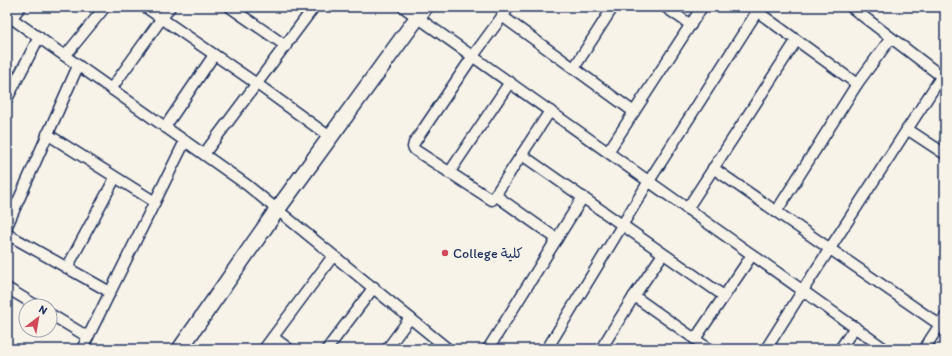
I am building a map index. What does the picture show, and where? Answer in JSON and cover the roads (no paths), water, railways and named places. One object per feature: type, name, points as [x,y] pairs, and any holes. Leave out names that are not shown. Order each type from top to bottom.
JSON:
[{"type":"street","points":[[20,7],[9,17],[247,185],[333,256],[374,287],[448,349]]},
{"type":"street","points":[[65,56],[105,7]]},
{"type":"street","points":[[145,7],[330,137]]},
{"type":"street","points":[[111,89],[170,7]]},
{"type":"street","points":[[231,7],[286,46]]},
{"type":"street","points":[[204,154],[314,7]]},
{"type":"street","points":[[403,7],[422,12],[473,56],[885,349]]},
{"type":"street","points":[[509,7],[473,56],[414,143],[413,147],[415,150],[449,173],[492,200],[550,111]]},
{"type":"street","points":[[574,68],[613,7]]},
{"type":"street","points":[[665,7],[691,25]]},
{"type":"street","points":[[608,152],[702,7]]},
{"type":"street","points":[[766,349],[829,249],[944,75],[891,38],[851,7]]},
{"type":"street","points":[[547,349],[756,8],[796,41],[857,84]]},
{"type":"street","points":[[180,349],[277,210],[422,12]]},
{"type":"street","points":[[502,16],[634,112]]},
{"type":"street","points":[[7,99],[39,38]]},
{"type":"street","points":[[776,212],[857,84],[891,38]]},
{"type":"street","points":[[687,208],[796,41]]},
{"type":"street","points":[[165,127],[214,55]]},
{"type":"street","points":[[7,226],[78,66]]},
{"type":"street","points":[[449,173],[510,82]]},
{"type":"street","points":[[907,129],[945,154]]},
{"type":"street","points":[[47,134],[155,202]]},
{"type":"street","points":[[82,349],[185,141]]},
{"type":"street","points":[[522,155],[724,296]]},
{"type":"street","points":[[713,168],[829,249],[943,321],[924,349]]},
{"type":"street","points":[[67,268],[116,178]]},
{"type":"street","points":[[495,195],[557,239]]},
{"type":"street","points":[[488,349],[582,197]]},
{"type":"street","points":[[7,234],[110,292]]},
{"type":"street","points":[[601,349],[662,254]]},
{"type":"street","points":[[695,339],[752,254]]},
{"type":"street","points":[[264,349],[333,256]]},
{"type":"street","points":[[327,349],[374,287]]},
{"type":"street","points":[[7,288],[24,298]]},
{"type":"street","points":[[634,296],[709,349]]},
{"type":"street","points":[[387,349],[410,318]]},
{"type":"street","points":[[58,319],[88,337]]},
{"type":"street","points":[[840,349],[855,327]]},
{"type":"street","points":[[273,337],[289,349]]},
{"type":"place","name":"College كلية","points":[[445,253]]}]
